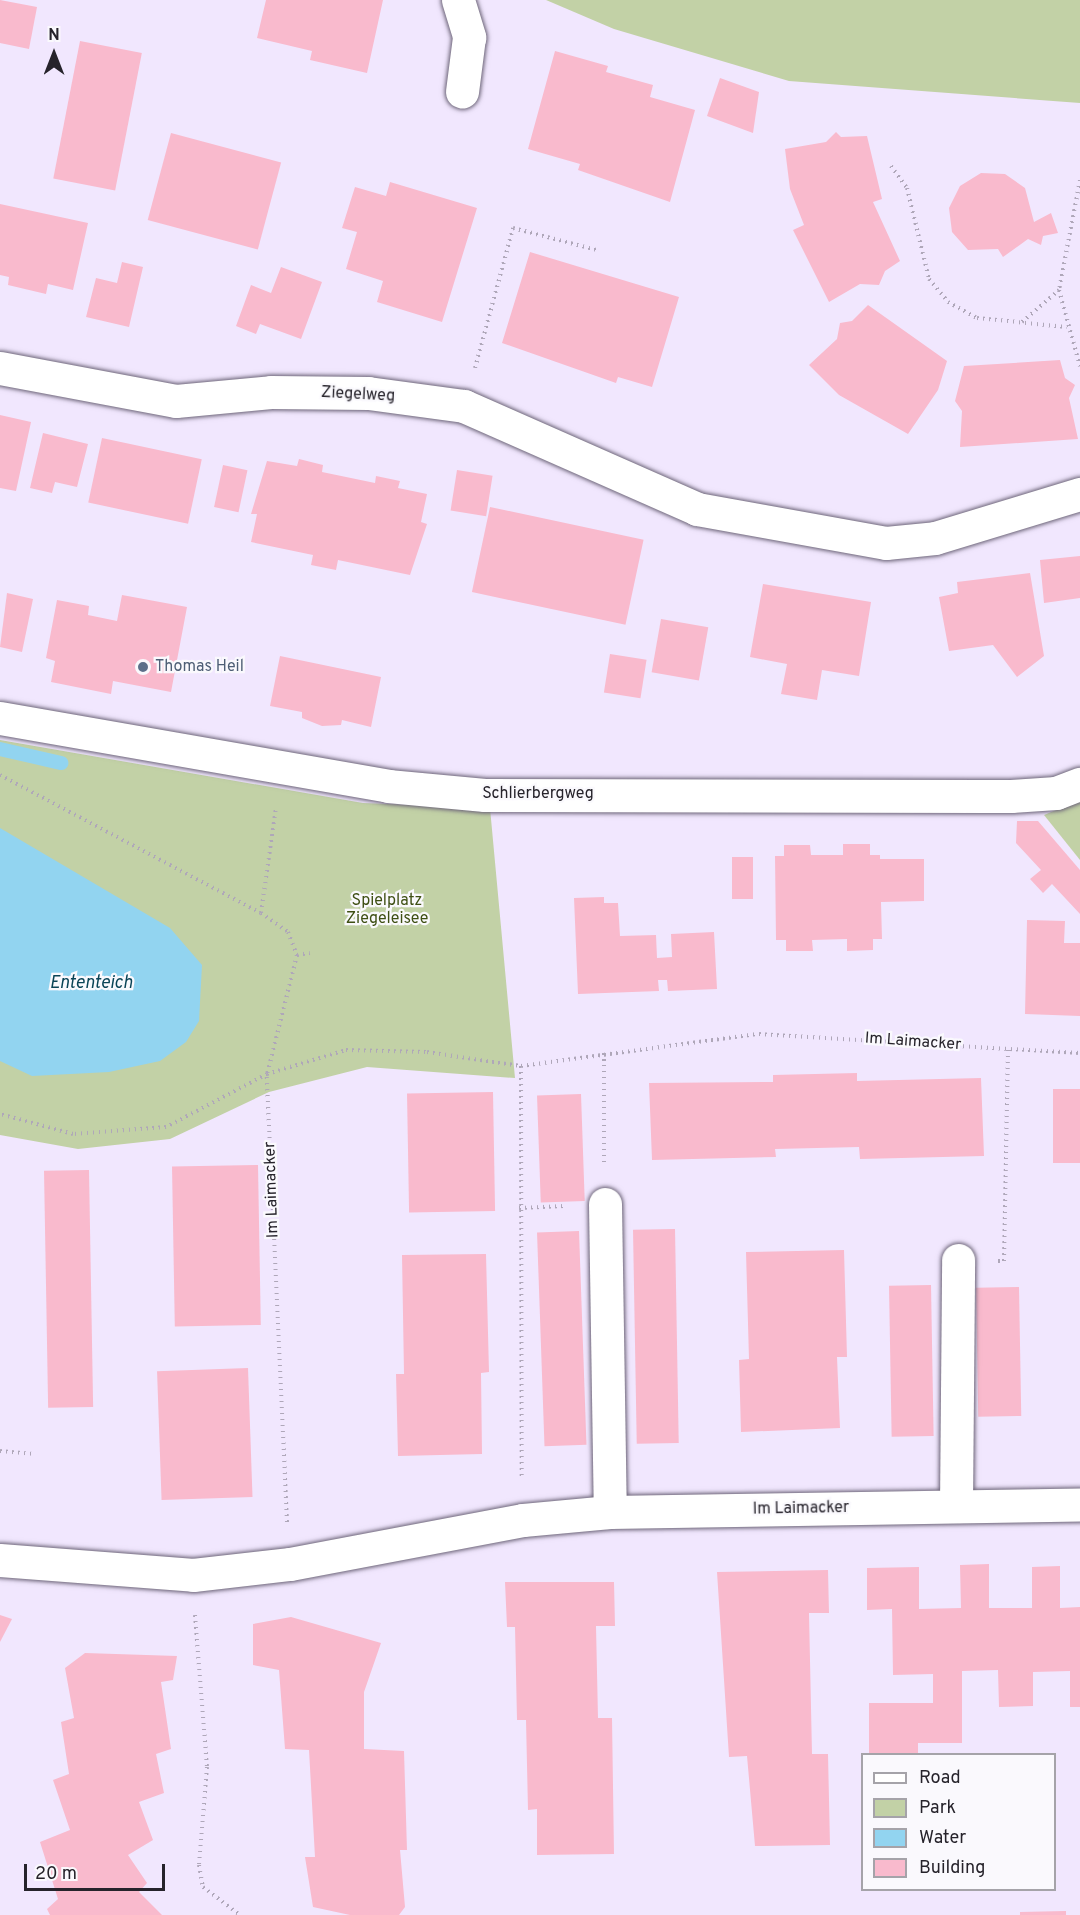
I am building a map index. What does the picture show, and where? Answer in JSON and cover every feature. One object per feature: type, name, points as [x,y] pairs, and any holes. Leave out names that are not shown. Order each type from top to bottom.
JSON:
[{"type":"street","points":[[458,0],[469,37],[462,92]]},
{"type":"street","name":"Ziegelweg","points":[[0,368],[176,401],[271,392],[346,393],[464,406],[697,509],[886,543],[935,538],[1080,494]]},
{"type":"street","name":"Schlierbergweg","points":[[0,718],[278,768],[485,795],[1011,796],[1078,785]]},
{"type":"street","points":[[605,1204],[610,1512]]},
{"type":"street","points":[[956,1506],[958,1260]]},
{"type":"street","name":"Im Laimacker","points":[[0,1560],[193,1575],[290,1564],[523,1520],[610,1512],[1080,1505]]},
{"type":"path","points":[[891,165],[907,188],[929,279],[948,302],[977,318],[1067,327]]},
{"type":"path","points":[[1080,180],[1059,290],[1067,327],[1080,366]]},
{"type":"path","points":[[464,406],[513,228],[597,250]]},
{"type":"path","points":[[1022,322],[1059,290]]},
{"type":"path","points":[[261,913],[275,838],[278,768]]},
{"type":"path","points":[[0,776],[261,913],[288,933],[297,955],[267,1074],[166,1127],[73,1134],[0,1114]]},
{"type":"path","points":[[297,955],[310,953]]},
{"type":"path","name":"Im Laimacker","points":[[290,1564],[267,1074],[346,1050],[427,1052],[521,1066],[604,1053],[759,1034],[1080,1053]]},
{"type":"path","points":[[958,1260],[1004,1261],[1008,1049]]},
{"type":"path","points":[[519,1208],[605,1204],[604,1053]]},
{"type":"path","points":[[521,1066],[519,1208],[523,1520]]},
{"type":"path","points":[[0,1451],[33,1454]]},
{"type":"path","points":[[193,1575],[207,1767],[199,1864],[203,1887],[240,1915]]},
{"type":"green space","points":[[546,0],[1080,0],[1080,103],[789,81],[614,29]]},
{"type":"green space","name":"Spielplatz Ziegeleisee","points":[[0,740],[363,803],[490,808],[515,1078],[367,1067],[269,1092],[170,1139],[78,1149],[0,1135]]},
{"type":"green space","points":[[1080,800],[1080,860],[1044,815]]},
{"type":"water","name":"Ententeich","points":[[0,828],[170,928],[202,965],[199,1021],[186,1042],[160,1061],[109,1072],[32,1076],[0,1061]]},
{"type":"building","points":[[0,0],[37,7],[29,49],[0,43]]},
{"type":"building","points":[[266,0],[383,0],[367,73],[310,60],[312,51],[257,38]]},
{"type":"building","points":[[80,41],[142,53],[115,190],[53,178]]},
{"type":"building","points":[[555,51],[608,66],[606,72],[653,85],[650,97],[695,110],[670,202],[578,170],[580,164],[528,149]]},
{"type":"building","points":[[720,78],[759,92],[753,133],[707,116]]},
{"type":"building","points":[[836,132],[841,137],[867,136],[882,199],[873,202],[900,261],[885,271],[879,285],[860,284],[829,302],[793,230],[804,225],[790,189],[785,149],[826,142]]},
{"type":"building","points":[[171,133],[281,163],[258,249],[148,220]]},
{"type":"building","points":[[981,173],[1005,174],[1025,188],[1034,222],[1051,213],[1058,233],[1043,236],[1041,245],[1028,239],[1003,257],[998,249],[968,250],[952,232],[949,208],[960,186]]},
{"type":"building","points":[[390,182],[477,208],[442,322],[377,302],[383,281],[346,269],[357,232],[342,228],[355,187],[386,196]]},
{"type":"building","points":[[0,204],[88,223],[73,290],[48,284],[46,294],[8,285],[9,277],[0,275]]},
{"type":"building","points":[[530,252],[679,297],[652,387],[618,377],[616,383],[502,343]]},
{"type":"building","points":[[122,262],[143,267],[129,327],[86,317],[96,278],[117,283]]},
{"type":"building","points":[[281,267],[322,282],[301,339],[260,324],[256,334],[236,326],[251,285],[271,293]]},
{"type":"building","points":[[868,305],[947,361],[938,390],[908,434],[839,395],[809,365],[837,339],[840,323],[852,321]]},
{"type":"building","points":[[1060,360],[1065,378],[1075,385],[1069,398],[1078,439],[960,447],[962,411],[955,401],[964,366]]},
{"type":"building","points":[[0,415],[31,422],[16,491],[0,488]]},
{"type":"building","points":[[43,433],[88,444],[77,487],[55,482],[52,493],[30,488]]},
{"type":"building","points":[[102,438],[202,459],[188,524],[88,503]]},
{"type":"building","points":[[299,459],[323,465],[322,472],[375,483],[376,476],[400,481],[398,488],[427,494],[421,522],[427,524],[410,575],[338,560],[336,570],[311,565],[313,555],[251,542],[257,514],[251,514],[267,461],[297,466]]},
{"type":"building","points":[[223,465],[247,470],[239,512],[214,507]]},
{"type":"building","points":[[457,470],[493,476],[486,516],[451,510]]},
{"type":"building","points":[[490,507],[644,540],[625,625],[472,592]]},
{"type":"building","points":[[1080,556],[1080,598],[1044,603],[1040,560]]},
{"type":"building","points":[[1030,573],[1044,656],[1017,677],[993,645],[949,651],[939,597],[958,593],[957,582]]},
{"type":"building","points":[[763,584],[871,602],[859,676],[822,670],[817,700],[781,694],[787,664],[750,657]]},
{"type":"building","points":[[7,593],[33,599],[22,652],[0,647]]},
{"type":"building","points":[[122,595],[187,607],[171,692],[113,681],[111,694],[51,682],[55,661],[46,658],[57,600],[89,606],[88,615],[117,621]]},
{"type":"building","points":[[661,619],[708,627],[699,681],[652,672]]},
{"type":"building","points":[[610,654],[647,660],[640,698],[604,693]]},
{"type":"building","points":[[280,656],[381,677],[371,727],[342,720],[341,725],[322,726],[302,718],[302,712],[270,706]]},
{"type":"building","points":[[1017,821],[1038,821],[1080,870],[1080,914],[1052,884],[1043,893],[1030,879],[1041,870],[1016,843]]},
{"type":"building","points":[[843,844],[870,844],[870,855],[880,855],[880,859],[924,859],[924,901],[881,902],[882,939],[873,939],[873,950],[847,951],[847,939],[812,940],[813,951],[786,951],[786,940],[776,940],[775,856],[784,856],[784,845],[810,845],[811,855],[843,855]]},
{"type":"building","points":[[732,857],[753,857],[753,899],[732,899]]},
{"type":"building","points":[[604,897],[604,903],[618,903],[620,936],[656,935],[657,958],[672,957],[671,934],[714,932],[717,989],[668,991],[667,980],[658,980],[659,991],[578,994],[574,898]]},
{"type":"building","points":[[1027,920],[1065,921],[1064,943],[1080,943],[1080,1016],[1025,1014]]},
{"type":"building","points":[[857,1073],[857,1081],[981,1078],[984,1156],[860,1159],[859,1147],[775,1149],[776,1157],[652,1160],[649,1083],[773,1082],[773,1075]]},
{"type":"building","points":[[1053,1089],[1080,1089],[1080,1163],[1053,1163]]},
{"type":"building","points":[[493,1092],[495,1211],[409,1212],[407,1094]]},
{"type":"building","points":[[581,1094],[585,1201],[541,1202],[537,1096]]},
{"type":"building","points":[[258,1165],[261,1325],[175,1326],[172,1167]]},
{"type":"building","points":[[89,1170],[93,1407],[48,1408],[44,1171]]},
{"type":"building","points":[[675,1229],[679,1443],[637,1444],[633,1230]]},
{"type":"building","points":[[579,1231],[586,1445],[544,1446],[537,1232]]},
{"type":"building","points":[[844,1250],[847,1357],[837,1357],[840,1428],[741,1432],[739,1360],[749,1359],[746,1252]]},
{"type":"building","points":[[486,1254],[489,1372],[481,1373],[482,1454],[398,1456],[396,1374],[404,1374],[402,1255]]},
{"type":"building","points":[[931,1285],[934,1436],[892,1437],[889,1286]]},
{"type":"building","points":[[1019,1287],[1021,1416],[978,1417],[976,1288]]},
{"type":"building","points":[[248,1368],[253,1497],[162,1500],[157,1371]]},
{"type":"building","points":[[989,1564],[989,1608],[1032,1608],[1032,1567],[1060,1566],[1060,1608],[1080,1607],[1080,1707],[1070,1707],[1070,1671],[1033,1672],[1033,1706],[999,1707],[998,1670],[962,1671],[962,1743],[918,1743],[918,1753],[869,1753],[869,1703],[933,1703],[933,1674],[893,1675],[892,1609],[867,1610],[867,1568],[919,1567],[919,1609],[961,1608],[960,1565]]},
{"type":"building","points":[[828,1570],[829,1613],[809,1613],[812,1754],[828,1754],[830,1845],[755,1846],[747,1756],[729,1757],[717,1572]]},
{"type":"building","points":[[505,1582],[614,1582],[615,1626],[596,1626],[598,1718],[612,1718],[614,1854],[537,1855],[537,1809],[528,1810],[526,1720],[517,1720],[515,1627],[507,1627]]},
{"type":"building","points":[[0,1615],[12,1619],[0,1642]]},
{"type":"building","points":[[291,1617],[381,1643],[364,1692],[364,1749],[404,1751],[407,1850],[400,1850],[405,1907],[399,1915],[350,1915],[313,1907],[305,1857],[315,1857],[309,1750],[285,1749],[279,1670],[253,1665],[253,1624]]},
{"type":"building","points":[[85,1653],[177,1656],[173,1680],[161,1682],[171,1749],[156,1754],[164,1793],[139,1802],[153,1840],[128,1855],[147,1883],[139,1892],[162,1915],[50,1915],[47,1909],[58,1899],[40,1842],[70,1830],[53,1780],[69,1774],[61,1722],[74,1718],[65,1668]]},
{"type":"building","points":[[1066,1911],[1066,1915],[1020,1915],[1020,1912]]},
{"type":"waterway","points":[[0,749],[61,763]]},
{"type":"place","name":"Thomas Heil","points":[[143,667]]}]
